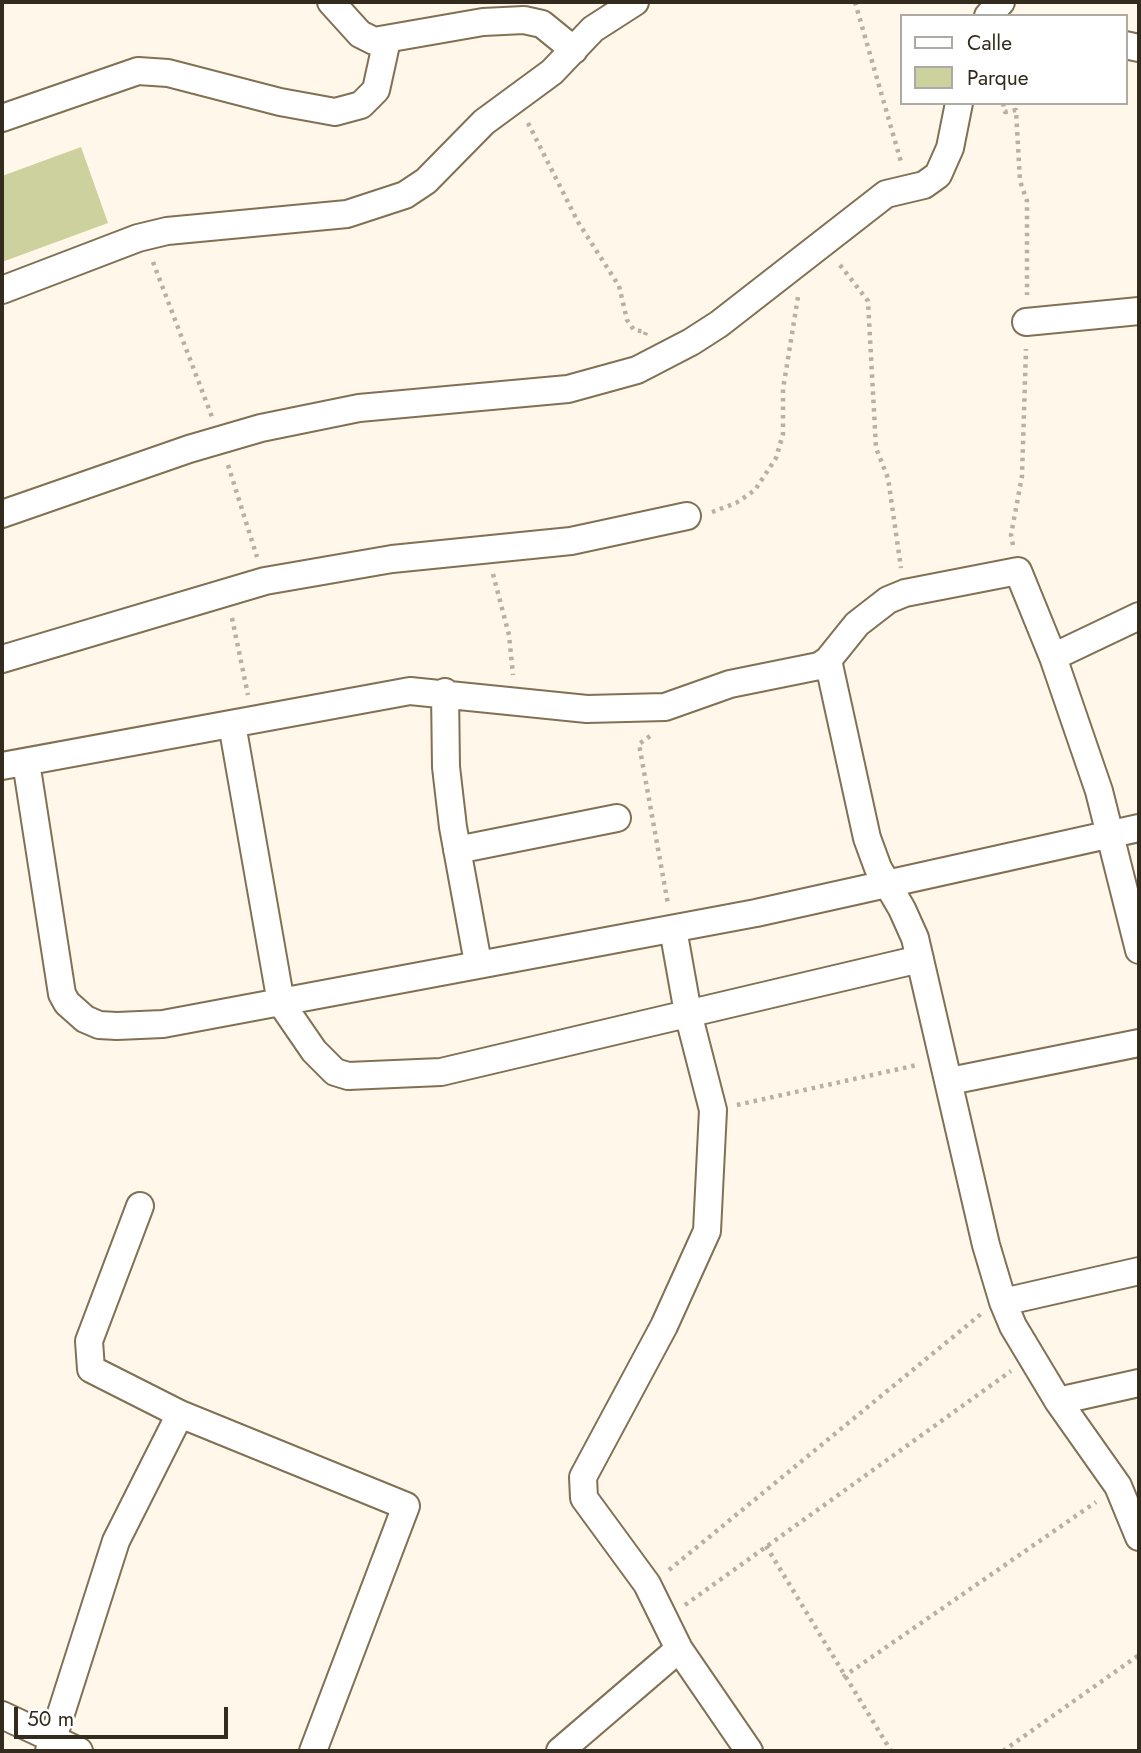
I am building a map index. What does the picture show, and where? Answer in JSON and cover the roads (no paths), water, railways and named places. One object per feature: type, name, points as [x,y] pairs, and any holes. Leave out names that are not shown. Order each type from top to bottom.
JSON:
[{"type":"street","points":[[331,2],[360,34],[374,41],[482,22],[524,20],[542,24],[574,50]]},
{"type":"street","points":[[2,290],[111,246],[148,236],[347,214],[394,200],[426,181],[484,122],[517,100],[608,17],[635,2]]},
{"type":"street","points":[[2,118],[138,71],[168,73],[280,102],[335,112],[361,105],[376,90],[387,40]]},
{"type":"street","points":[[2,514],[189,449],[261,428],[359,408],[568,389],[636,370],[824,263],[886,194],[924,185],[938,175],[945,163],[959,105]]},
{"type":"street","points":[[1026,322],[1139,311]]},
{"type":"street","points":[[2,659],[265,581],[392,559],[571,541],[687,516]]},
{"type":"street","points":[[1139,828],[1112,834],[887,885],[673,929],[151,1025],[99,1025],[76,1012],[62,993],[14,764],[380,695],[445,692],[587,709],[665,706],[750,679],[802,671],[828,660],[857,624],[888,600],[905,593],[1018,571],[1053,657],[1112,834],[1139,950]]},
{"type":"street","points":[[1053,657],[1139,616]]},
{"type":"street","points":[[828,660],[867,838],[887,885],[910,923],[920,959],[986,1245],[1003,1302],[1013,1326],[1058,1401],[1118,1486],[1139,1537]]},
{"type":"street","points":[[445,692],[446,767],[457,850],[478,964]]},
{"type":"street","points":[[232,724],[281,1003],[326,1065],[335,1072],[348,1076],[441,1072],[920,959]]},
{"type":"street","points":[[457,850],[617,818]]},
{"type":"street","points":[[673,929],[688,1013],[713,1110],[707,1231],[664,1326],[583,1478],[584,1499],[590,1511],[647,1584],[679,1649],[749,1751]]},
{"type":"street","points":[[950,1081],[1139,1043]]},
{"type":"street","points":[[140,1206],[89,1341],[91,1369],[180,1414],[406,1506],[313,1751]]},
{"type":"street","points":[[1003,1302],[1139,1271]]},
{"type":"street","points":[[1058,1401],[1139,1383]]},
{"type":"street","points":[[51,1745],[116,1541],[180,1414]]},
{"type":"street","points":[[560,1751],[679,1649]]},
{"type":"street","points":[[2,1715],[51,1745],[79,1751]]}]
